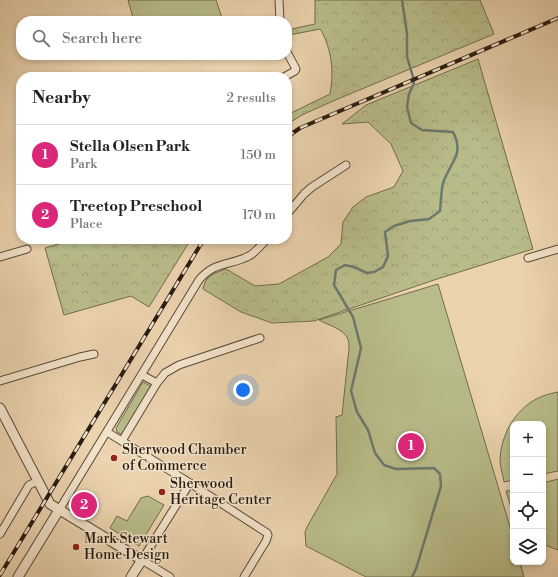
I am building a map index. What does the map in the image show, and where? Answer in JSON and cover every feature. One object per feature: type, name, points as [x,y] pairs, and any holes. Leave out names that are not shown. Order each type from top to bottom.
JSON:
[{"type":"street","points":[[279,0],[280,16]]},
{"type":"street","points":[[291,60],[296,69],[292,73]]},
{"type":"street","points":[[292,208],[312,186],[346,165]]},
{"type":"street","points":[[18,577],[199,280],[204,274],[216,266],[250,256],[261,244]]},
{"type":"street","points":[[0,257],[27,249]]},
{"type":"street","points":[[528,258],[558,249]]},
{"type":"street","points":[[122,441],[157,383],[165,373],[179,365],[260,338]]},
{"type":"street","points":[[0,381],[94,354]]},
{"type":"street","points":[[142,375],[157,383]]},
{"type":"street","points":[[0,408],[50,504],[170,577]]},
{"type":"street","points":[[107,432],[264,530],[268,535],[266,541],[244,577]]},
{"type":"street","points":[[0,534],[30,485],[38,481]]},
{"type":"street","points":[[131,577],[190,483]]},
{"type":"green space","points":[[128,0],[216,0],[221,16],[133,16]]},
{"type":"green space","points":[[315,0],[480,0],[494,34],[333,101],[292,121],[292,113],[330,94],[332,69],[330,53],[321,30],[292,34],[292,29],[315,24]]},
{"type":"green space","points":[[478,59],[533,249],[437,279],[314,321],[272,323],[241,312],[203,289],[208,278],[226,269],[255,286],[279,284],[328,257],[341,244],[343,222],[353,207],[366,197],[394,187],[403,171],[391,144],[368,122],[342,124],[366,105]]},
{"type":"green space","points":[[58,244],[188,244],[149,307],[131,296],[64,315],[45,248]]},
{"type":"green space","points":[[438,284],[510,527],[510,565],[521,565],[524,577],[366,577],[306,546],[305,532],[307,527],[337,474],[336,417],[342,415],[349,349],[348,339],[343,333],[319,320]]},
{"type":"green space","points":[[143,382],[152,387],[123,434],[121,434],[117,432],[116,428]]},
{"type":"green space","points":[[558,392],[558,471],[546,473],[546,421],[513,421],[525,406],[545,395]]},
{"type":"green space","points":[[510,426],[510,481],[504,482],[500,460],[503,440]]},
{"type":"green space","points":[[558,479],[558,550],[546,545],[546,482]]},
{"type":"green space","points":[[510,490],[510,504],[506,491]]},
{"type":"green space","points":[[148,496],[164,505],[139,546],[110,528],[117,516],[127,521],[141,498]]},
{"type":"waterway","points":[[402,0],[407,34],[407,57],[414,83],[409,94],[407,107],[411,123],[422,130],[453,132],[456,140],[457,153],[443,183],[440,211],[429,219],[410,221],[394,226],[385,232],[388,256],[383,267],[374,272],[367,273],[345,265],[336,270],[334,285],[353,317],[361,348],[351,391],[357,412],[368,430],[375,453],[384,465],[396,469],[434,468],[440,474],[441,486],[416,569],[412,577]]},
{"type":"railway","points":[[292,134],[300,128],[558,18]]},
{"type":"railway","points":[[0,575],[201,244]]},
{"type":"place","name":"Stella Olsen Park","points":[[411,446]]},
{"type":"place","name":"Sherwood Chamber of Commerce","points":[[114,458]]},
{"type":"place","name":"Sherwood Heritage Center","points":[[162,492]]},
{"type":"place","name":"Treetop Preschool","points":[[84,505]]},
{"type":"place","name":"Mark Stewart Home Design","points":[[76,547]]}]
